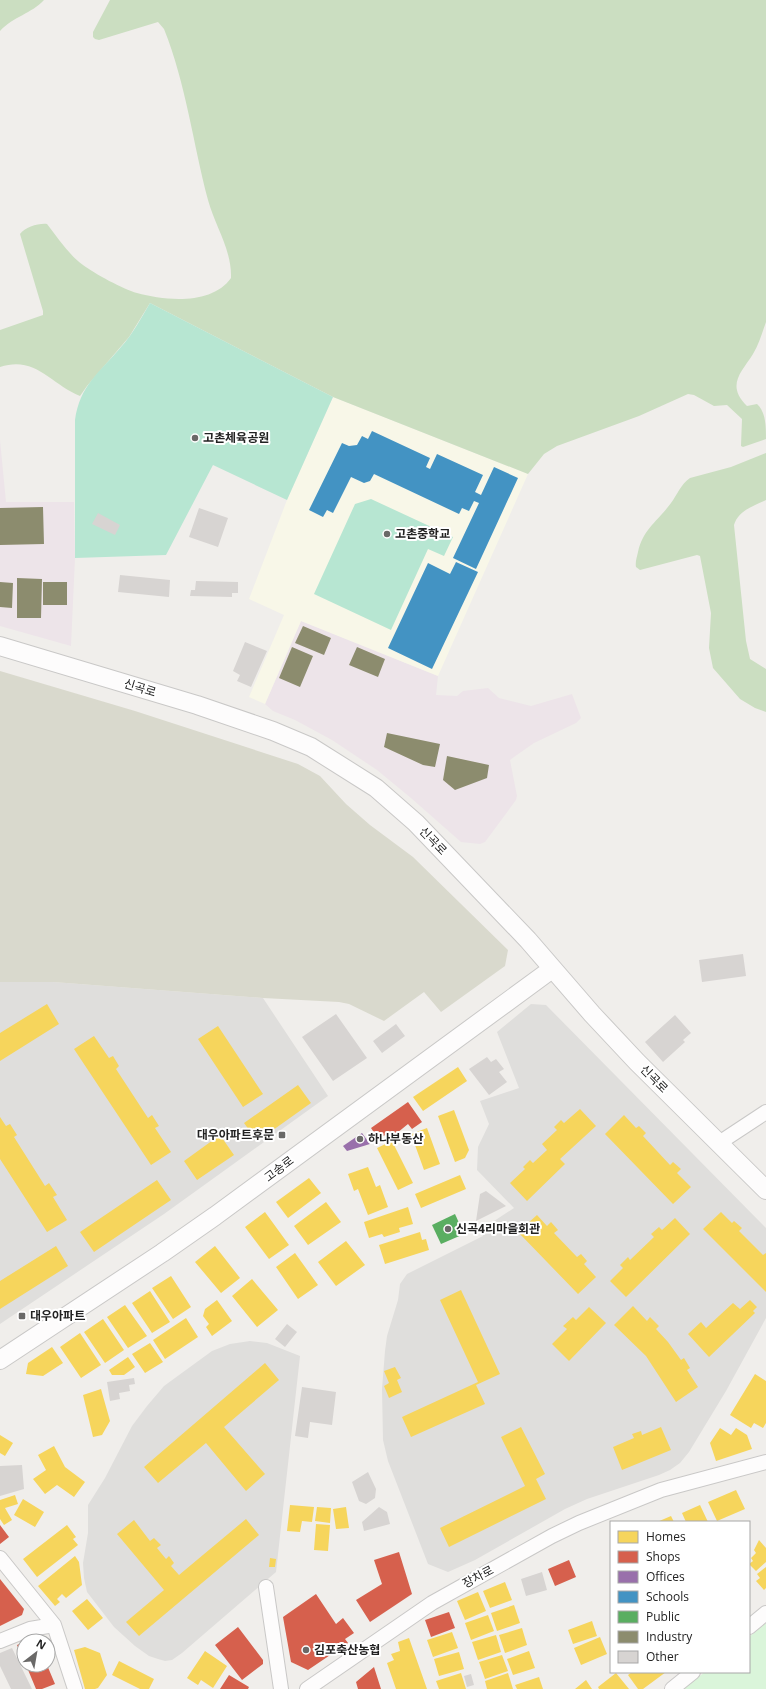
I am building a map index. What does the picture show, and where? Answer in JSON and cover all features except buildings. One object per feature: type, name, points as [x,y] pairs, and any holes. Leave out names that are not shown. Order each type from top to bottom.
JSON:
[{"type":"street","name":"신곡로","points":[[0,646],[230,715],[312,748],[376,788],[416,823],[528,940],[552,969],[637,1062],[766,1190]]},
{"type":"street","name":"고송로","points":[[0,1360],[204,1224],[552,969]]},
{"type":"street","points":[[719,1143],[766,1112]]},
{"type":"street","name":"장차로","points":[[307,1689],[449,1592],[552,1536],[579,1523],[661,1490],[766,1462]]},
{"type":"street","points":[[0,1558],[54,1625],[75,1689]]},
{"type":"street","points":[[266,1587],[282,1689]]},
{"type":"street","points":[[750,1626],[766,1613]]},
{"type":"street","points":[[0,1642],[30,1629],[54,1625]]},
{"type":"street","points":[[672,1689],[692,1673]]},
{"type":"shaded area","name":"고촌중학교","points":[[333,397],[528,474],[438,676],[301,621],[265,704],[249,697],[284,615],[249,599],[287,500]]},
{"type":"shaded area","points":[[0,440],[6,502],[74,502],[75,558],[71,646],[0,626]]},
{"type":"shaded area","points":[[301,621],[438,676],[436,695],[457,696],[463,691],[488,688],[499,698],[531,706],[572,694],[581,718],[576,723],[534,743],[510,760],[517,796],[516,800],[485,842],[480,844],[461,842],[377,770],[332,740],[295,720],[273,711],[265,704]]},
{"type":"shaded area","points":[[0,671],[135,711],[298,764],[320,776],[346,804],[370,825],[413,857],[508,950],[505,966],[441,1012],[424,992],[384,1021],[349,1004],[339,1002],[263,998],[53,982],[0,982]]},
{"type":"shaded area","points":[[0,982],[53,982],[263,998],[328,1096],[164,1214],[0,1324]]},
{"type":"shaded area","points":[[531,1004],[546,1005],[766,1228],[766,1318],[726,1391],[689,1452],[680,1463],[659,1475],[587,1499],[565,1509],[475,1560],[448,1572],[428,1564],[388,1461],[383,1440],[382,1389],[387,1336],[398,1300],[400,1284],[407,1274],[483,1236],[485,1227],[514,1208],[477,1170],[478,1147],[489,1124],[480,1101],[519,1088],[497,1032]]},
{"type":"shaded area","points":[[250,1341],[267,1343],[300,1356],[276,1572],[182,1653],[172,1660],[165,1661],[149,1656],[135,1646],[114,1627],[87,1592],[83,1563],[88,1533],[88,1505],[105,1478],[132,1426],[164,1386],[212,1351],[230,1344]]},
{"type":"green space","points":[[0,0],[44,0],[34,9],[11,22],[0,31]]},
{"type":"green space","points":[[110,0],[766,0],[766,322],[753,354],[740,373],[737,392],[747,406],[757,404],[760,407],[764,415],[766,425],[766,439],[743,447],[741,446],[742,419],[727,405],[714,406],[694,395],[688,394],[639,416],[557,446],[544,454],[528,474],[333,397],[150,303],[129,337],[80,396],[33,368],[12,364],[0,367],[0,330],[43,315],[20,234],[25,229],[32,226],[47,224],[68,251],[83,265],[109,281],[137,293],[174,299],[201,297],[223,287],[231,278],[229,258],[208,200],[184,92],[172,50],[164,29],[158,22],[99,40],[95,39],[93,37],[93,32]]},
{"type":"green space","name":"고촌체육공원","points":[[150,303],[333,397],[287,500],[213,465],[166,555],[75,558],[75,420],[81,397],[98,372],[129,337]]},
{"type":"green space","points":[[766,453],[766,500],[742,513],[734,525],[746,641],[750,659],[766,669],[766,712],[755,708],[740,699],[713,668],[709,648],[711,613],[700,556],[697,555],[640,570],[636,567],[636,563],[643,537],[671,503],[687,480],[731,467]]},
{"type":"green space","points":[[371,499],[453,537],[444,556],[428,549],[391,630],[314,594],[355,504]]},
{"type":"green space","points":[[766,1623],[766,1689],[683,1689],[704,1673],[750,1673],[750,1636]]},
{"type":"place","name":"고촌체육공원","points":[[195,438]]},
{"type":"place","name":"고촌중학교","points":[[387,534]]},
{"type":"place","name":"대우아파트후문","points":[[282,1135]]},
{"type":"place","name":"하나부동산","points":[[360,1139]]},
{"type":"place","name":"신곡4리마을회관","points":[[448,1229]]},
{"type":"place","name":"대우아파트","points":[[22,1316]]},
{"type":"place","name":"김포축산농협","points":[[306,1650]]}]
